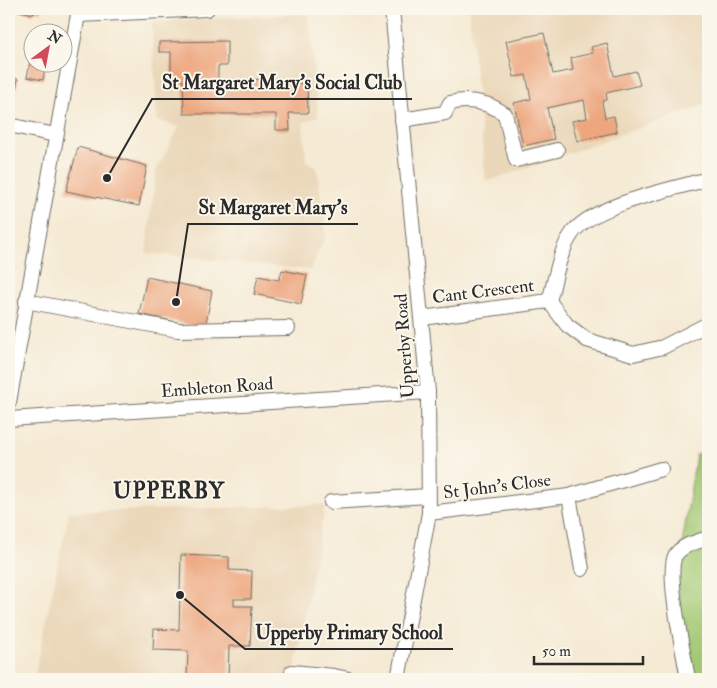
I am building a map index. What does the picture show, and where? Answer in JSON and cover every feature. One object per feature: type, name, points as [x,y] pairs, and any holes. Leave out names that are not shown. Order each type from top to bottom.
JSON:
[{"type":"street","points":[[9,402],[78,12],[207,9]]},
{"type":"street","name":"Upperby Road","points":[[392,9],[428,392],[428,513],[398,679]]},
{"type":"street","points":[[402,120],[445,113],[450,103],[465,99],[493,105],[505,114],[516,160],[557,150]]},
{"type":"street","points":[[9,125],[55,135]]},
{"type":"street","name":"Cant Crescent","points":[[549,301],[571,235],[591,216],[708,179]]},
{"type":"street","points":[[26,301],[178,330],[288,328]]},
{"type":"street","name":"Cant Crescent","points":[[422,318],[549,301]]},
{"type":"street","name":"Cant Crescent","points":[[549,301],[567,325],[587,340],[633,354],[663,347],[708,324]]},
{"type":"street","name":"Embleton Road","points":[[9,419],[428,392]]},
{"type":"street","name":"St John's Close","points":[[428,513],[569,496],[661,469]]},
{"type":"street","points":[[331,502],[428,496]]},
{"type":"street","name":"St John's Close","points":[[569,496],[582,569]]},
{"type":"street","points":[[688,679],[671,574],[675,556],[686,545],[708,538]]},
{"type":"street","points":[[292,672],[349,679]]},
{"type":"shaded area","points":[[469,9],[708,9],[708,104],[486,182]]},
{"type":"shaded area","points":[[309,14],[318,116],[303,123],[306,161],[317,168],[326,236],[310,270],[146,253],[156,171],[179,127],[157,120],[152,22]]},
{"type":"shaded area","points":[[325,505],[293,679],[34,679],[69,512]]},
{"type":"green space","points":[[708,448],[708,679],[682,679],[677,577],[696,455]]},
{"type":"building","points":[[9,9],[42,9],[41,12],[34,11],[34,14]]},
{"type":"building","points":[[544,33],[553,74],[573,70],[571,58],[593,53],[591,47],[607,43],[614,76],[636,71],[640,85],[606,93],[607,99],[602,102],[605,118],[614,116],[617,132],[577,141],[572,121],[587,118],[584,100],[547,108],[554,139],[523,146],[514,103],[531,99],[526,75],[514,77],[506,41]]},
{"type":"building","points":[[227,41],[227,66],[218,66],[218,80],[285,79],[285,84],[307,83],[308,113],[289,113],[290,130],[276,130],[276,114],[184,114],[183,80],[171,81],[171,52],[159,52],[159,42]]},
{"type":"building","points":[[28,72],[44,72],[43,80],[27,77]]},
{"type":"building","points":[[9,78],[18,79],[15,94],[9,93]]},
{"type":"building","points":[[78,147],[147,166],[139,206],[66,191]]},
{"type":"building","points":[[282,270],[307,275],[301,304],[254,294],[258,276],[279,280]]},
{"type":"building","points":[[147,277],[212,291],[205,328],[139,314]]},
{"type":"building","points":[[181,555],[229,557],[229,570],[252,571],[251,599],[234,599],[234,606],[252,606],[250,646],[229,646],[228,679],[187,679],[188,651],[153,650],[154,629],[179,630]]},
{"type":"place","name":"St Margaret Mary's Social Club","points":[[107,178]]},
{"type":"place","name":"St Margaret Mary's","points":[[176,302]]},
{"type":"place","name":"Upperby Primary School","points":[[180,595]]},
{"type":"district","name":"UPPERBY","points":[[169,490]]}]
